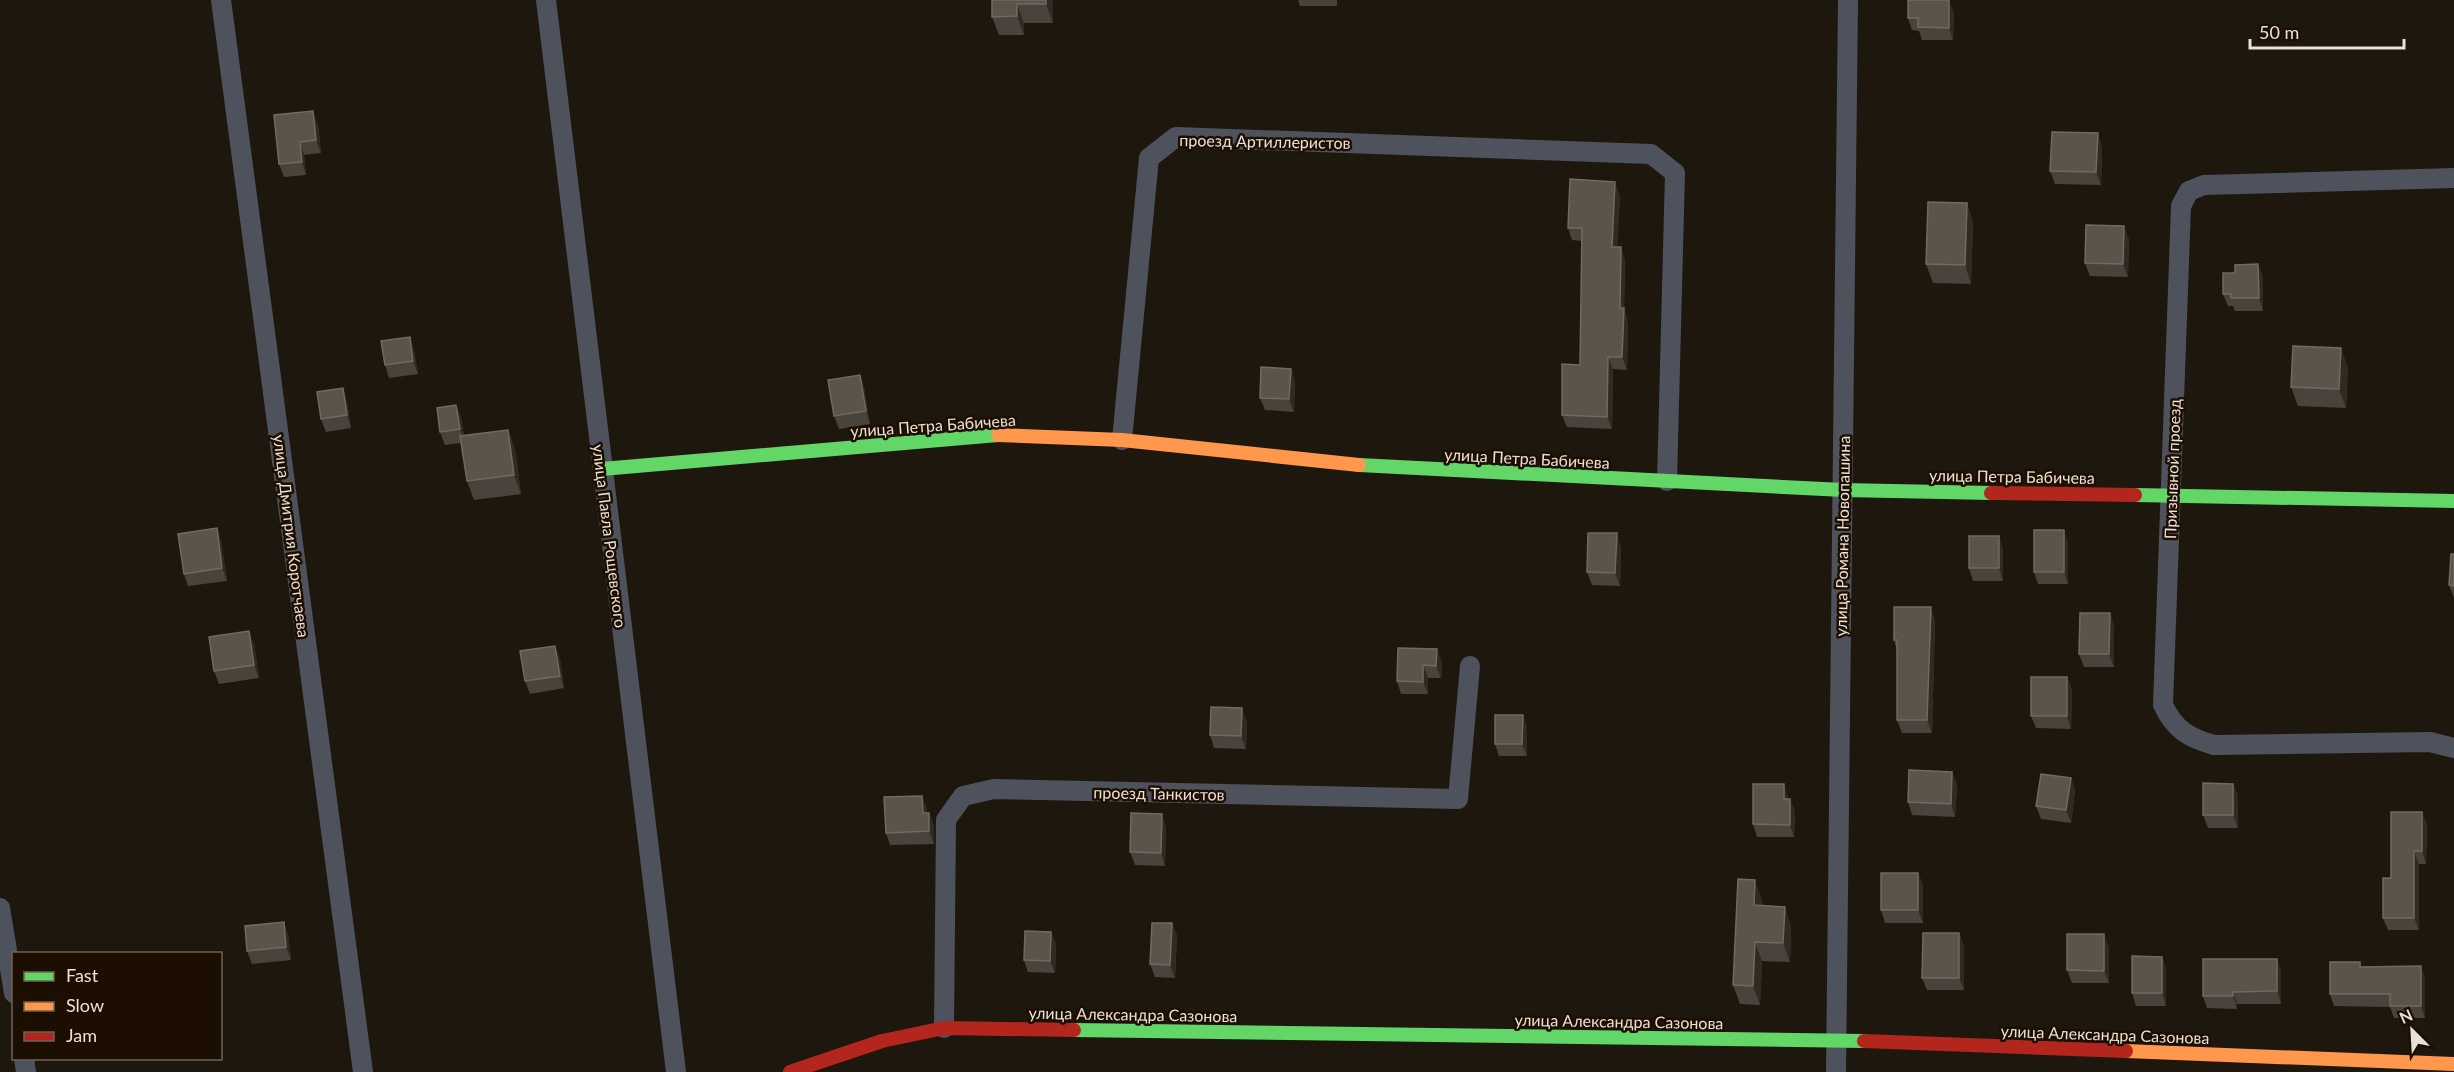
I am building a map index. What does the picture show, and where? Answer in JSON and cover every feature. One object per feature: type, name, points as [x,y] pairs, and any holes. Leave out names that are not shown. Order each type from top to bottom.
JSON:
[{"type":"street","name":"улица Дмитрия Коротчаева","points":[[221,0],[363,1072]]},
{"type":"street","name":"улица Павла Рощевского","points":[[546,0],[676,1072]]},
{"type":"street","name":"улица Романа Новопашина","points":[[1836,1072],[1848,0]]},
{"type":"street","name":"проезд Артиллеристов","points":[[1122,440],[1149,158],[1176,137],[1599,150],[1651,154],[1676,173],[1667,481]]},
{"type":"street","name":"Призывной проезд","points":[[2454,178],[2204,185],[2189,191],[2181,206],[2163,705],[2179,730],[2193,740],[2214,745],[2430,742],[2454,748]]},
{"type":"street","name":"улица Петра Бабичева","points":[[602,469],[1012,434],[1122,440],[1367,466],[1842,490],[2454,501]]},
{"type":"street","name":"проезд Танкистов","points":[[944,1028],[946,820],[963,796],[994,789],[1458,799],[1470,666]]},
{"type":"street","points":[[0,908],[12,981]]},
{"type":"street","name":"улица Александра Сазонова","points":[[790,1072],[882,1041],[944,1028],[1836,1040],[2454,1063]]},
{"type":"building","points":[[992,0],[1046,0],[1046,4],[1017,4],[1017,16],[992,17]]},
{"type":"building","points":[[1908,0],[1949,0],[1949,28],[1918,27],[1918,18],[1908,18]]},
{"type":"building","points":[[313,111],[316,140],[300,142],[302,162],[279,164],[274,115]]},
{"type":"building","points":[[2052,132],[2098,133],[2096,172],[2050,171]]},
{"type":"building","points":[[1570,179],[1615,182],[1612,247],[1621,247],[1620,308],[1624,308],[1622,357],[1608,357],[1607,417],[1562,415],[1562,364],[1580,365],[1582,228],[1568,228]]},
{"type":"building","points":[[1928,202],[1967,203],[1965,265],[1926,264]]},
{"type":"building","points":[[2086,225],[2124,226],[2123,264],[2085,263]]},
{"type":"building","points":[[2258,264],[2259,298],[2231,298],[2231,294],[2223,294],[2223,273],[2235,273],[2235,265]]},
{"type":"building","points":[[410,337],[413,361],[385,365],[381,341]]},
{"type":"building","points":[[2293,346],[2341,348],[2339,389],[2291,387]]},
{"type":"building","points":[[1261,367],[1291,369],[1289,399],[1260,398]]},
{"type":"building","points":[[860,375],[866,411],[834,416],[828,380]]},
{"type":"building","points":[[343,388],[347,415],[321,419],[317,392]]},
{"type":"building","points":[[456,405],[460,429],[440,432],[437,408]]},
{"type":"building","points":[[508,430],[514,475],[467,481],[460,436]]},
{"type":"building","points":[[217,528],[222,568],[184,574],[178,534]]},
{"type":"building","points":[[2034,530],[2064,530],[2064,572],[2034,572]]},
{"type":"building","points":[[1588,533],[1617,533],[1615,573],[1587,572]]},
{"type":"building","points":[[1969,536],[1999,536],[1999,568],[1969,568]]},
{"type":"building","points":[[2451,554],[2454,554],[2454,586],[2449,585]]},
{"type":"building","points":[[1894,607],[1931,607],[1927,720],[1897,720],[1897,640],[1894,640]]},
{"type":"building","points":[[2080,613],[2110,613],[2109,654],[2079,654]]},
{"type":"building","points":[[249,631],[254,665],[214,671],[209,637]]},
{"type":"building","points":[[555,646],[560,676],[525,681],[520,651]]},
{"type":"building","points":[[1398,648],[1437,649],[1436,666],[1423,665],[1423,682],[1397,681]]},
{"type":"building","points":[[2031,677],[2067,677],[2067,716],[2031,716]]},
{"type":"building","points":[[1211,707],[1242,708],[1241,736],[1210,735]]},
{"type":"building","points":[[1495,715],[1523,715],[1522,744],[1495,744]]},
{"type":"building","points":[[1909,770],[1952,772],[1951,804],[1908,802]]},
{"type":"building","points":[[2041,774],[2071,778],[2066,810],[2036,806]]},
{"type":"building","points":[[2203,783],[2233,784],[2233,815],[2203,815]]},
{"type":"building","points":[[1753,784],[1784,784],[1784,799],[1790,799],[1790,825],[1753,824]]},
{"type":"building","points":[[922,796],[923,813],[929,813],[929,831],[886,833],[884,797]]},
{"type":"building","points":[[2391,812],[2422,812],[2422,851],[2414,851],[2414,918],[2383,918],[2383,878],[2391,878]]},
{"type":"building","points":[[1131,813],[1162,814],[1161,853],[1130,852]]},
{"type":"building","points":[[1881,873],[1918,873],[1918,910],[1881,910]]},
{"type":"building","points":[[1738,879],[1755,880],[1754,905],[1785,907],[1783,943],[1755,942],[1753,986],[1733,985]]},
{"type":"building","points":[[284,922],[286,947],[247,951],[245,926]]},
{"type":"building","points":[[1152,923],[1172,923],[1170,965],[1150,964]]},
{"type":"building","points":[[1025,931],[1051,932],[1050,961],[1024,960]]},
{"type":"building","points":[[1923,933],[1959,933],[1959,978],[1922,978]]},
{"type":"building","points":[[2067,934],[2104,934],[2104,971],[2067,970]]},
{"type":"building","points":[[2132,956],[2162,957],[2162,993],[2132,993]]},
{"type":"building","points":[[2203,959],[2277,959],[2277,991],[2233,992],[2233,996],[2203,996]]},
{"type":"building","points":[[2330,962],[2360,962],[2360,967],[2421,966],[2421,1006],[2390,1006],[2390,994],[2330,994]]},
{"type":"traffic: fast","points":[[602,469],[998,435]]},
{"type":"traffic: fast","points":[[1359,465],[1843,490],[1991,493]]},
{"type":"traffic: fast","points":[[2135,495],[2454,501]]},
{"type":"traffic: fast","points":[[1074,1030],[1864,1041]]},
{"type":"traffic: slow","points":[[998,435],[1122,440],[1359,465]]},
{"type":"traffic: slow","points":[[2126,1051],[2454,1064]]},
{"type":"traffic: jam","points":[[1991,493],[2135,495]]},
{"type":"traffic: jam","points":[[790,1072],[882,1041],[944,1028],[1074,1030]]},
{"type":"traffic: jam","points":[[1864,1041],[2126,1051]]}]
